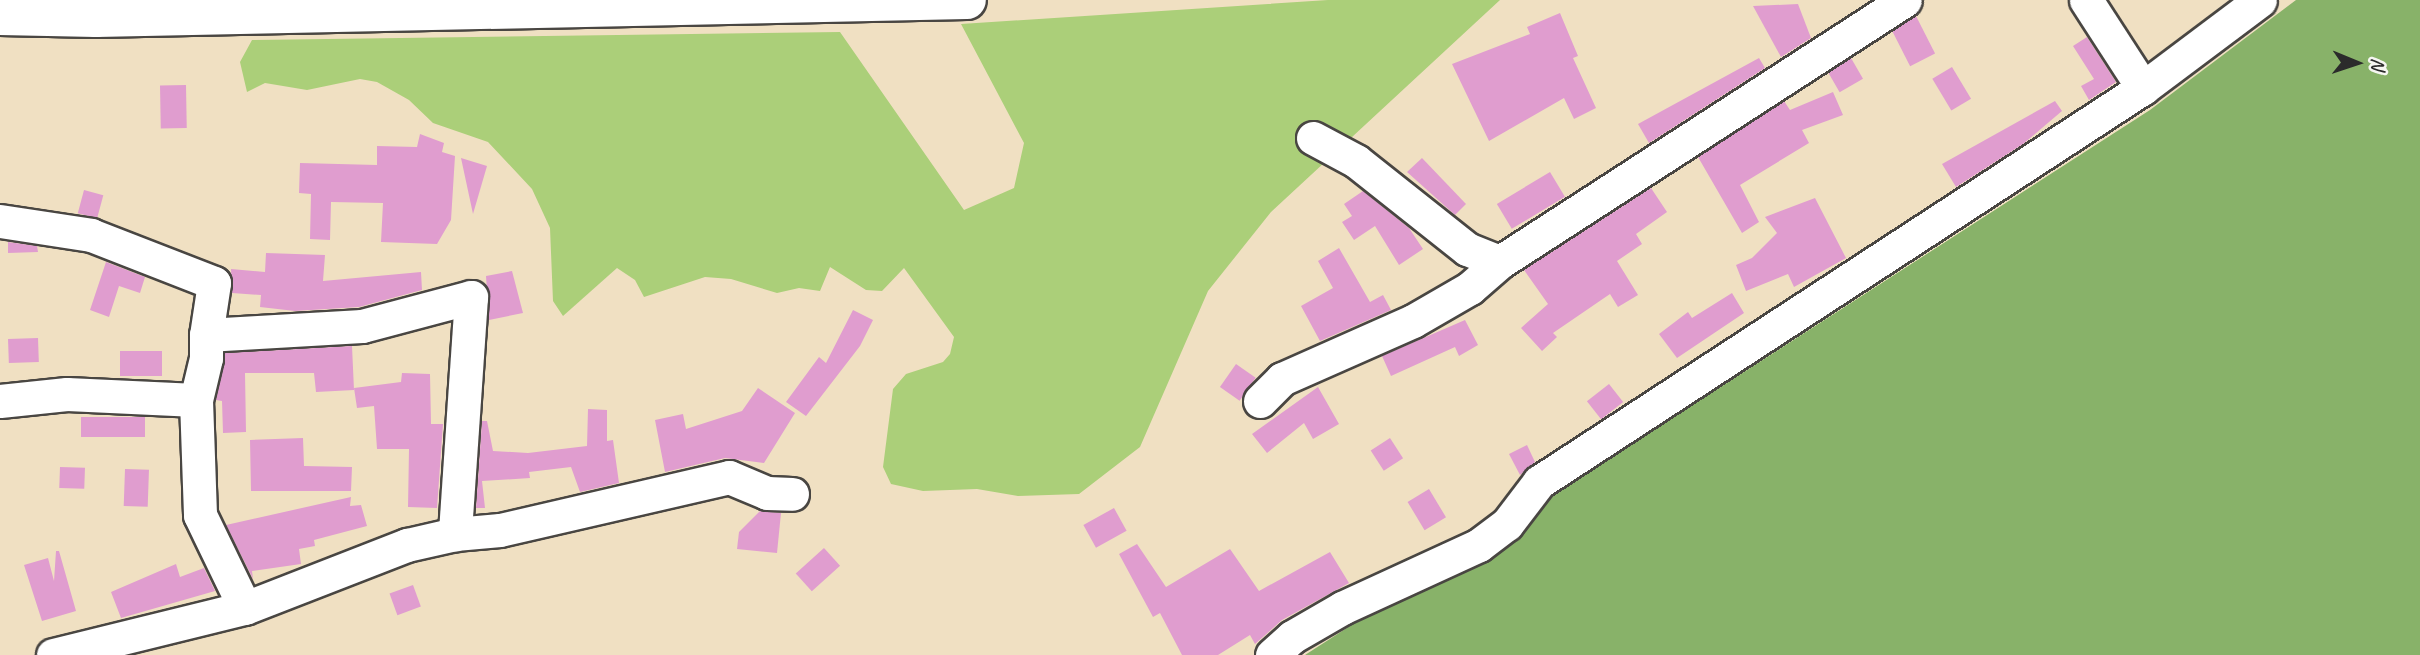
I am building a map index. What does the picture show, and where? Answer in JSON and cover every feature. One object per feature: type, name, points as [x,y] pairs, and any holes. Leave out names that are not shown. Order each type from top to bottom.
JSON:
[{"type":"highway","points":[[0,16],[96,18],[967,0]]},
{"type":"street","points":[[1260,401],[1282,379],[1413,321],[1470,288],[1500,262],[1905,0]]},
{"type":"street","points":[[2086,0],[2143,88]]},
{"type":"street","points":[[1272,655],[1292,637],[1342,608],[1479,545],[1507,523],[1539,482],[2143,88],[2260,0]]},
{"type":"street","points":[[1312,138],[1356,161],[1467,249],[1500,262]]},
{"type":"street","points":[[0,222],[90,235],[214,283],[206,335],[206,358],[195,400],[200,515],[245,608]]},
{"type":"street","points":[[206,335],[362,326],[471,297],[455,534]]},
{"type":"street","points":[[0,401],[66,394],[195,400]]},
{"type":"street","points":[[53,655],[245,608],[407,545],[455,534],[500,530],[729,477],[768,493],[792,494]]},
{"type":"green space","points":[[1328,0],[1500,0],[1271,212],[1208,291],[1140,447],[1079,494],[1018,496],[977,489],[923,491],[891,484],[883,467],[893,389],[906,374],[943,362],[950,354],[954,337],[904,268],[882,291],[866,290],[830,267],[820,291],[799,288],[777,293],[731,279],[705,277],[644,297],[635,280],[617,268],[563,316],[553,301],[550,228],[532,189],[488,142],[433,123],[409,100],[377,82],[360,79],[307,90],[265,83],[247,92],[240,62],[252,40],[840,32],[964,210],[1014,188],[1024,143],[961,24]]},
{"type":"green space","points":[[2296,0],[2420,0],[2420,655],[1305,655],[2150,110]]},
{"type":"building","points":[[1798,4],[1811,38],[1781,57],[1753,6]]},
{"type":"building","points":[[1560,13],[1578,56],[1573,58],[1596,108],[1574,119],[1564,98],[1489,141],[1452,64],[1530,34],[1527,27]]},
{"type":"building","points":[[1916,16],[1935,53],[1910,66],[1891,29]]},
{"type":"building","points":[[2087,37],[2116,82],[2089,100],[2081,86],[2094,79],[2073,46]]},
{"type":"building","points":[[1759,58],[1765,68],[1649,143],[1638,124]]},
{"type":"building","points":[[1851,58],[1863,79],[1840,92],[1828,72]]},
{"type":"building","points":[[1952,67],[1971,99],[1951,111],[1932,79]]},
{"type":"building","points":[[160,85],[186,85],[187,128],[161,128]]},
{"type":"building","points":[[1833,92],[1843,115],[1802,130],[1809,143],[1740,185],[1759,222],[1742,233],[1698,157],[1784,101],[1790,110]]},
{"type":"building","points":[[2055,101],[2062,111],[2023,144],[1956,187],[1942,164]]},
{"type":"building","points":[[420,134],[444,143],[442,152],[455,156],[451,220],[437,244],[381,242],[383,203],[331,202],[330,240],[310,239],[311,194],[299,193],[300,163],[377,165],[377,146],[417,147]]},
{"type":"building","points":[[461,158],[487,166],[473,214]]},
{"type":"building","points":[[1422,158],[1466,204],[1455,215],[1407,172]]},
{"type":"building","points":[[1550,172],[1565,197],[1512,229],[1497,204]]},
{"type":"building","points":[[1651,188],[1667,212],[1636,234],[1642,244],[1617,261],[1638,295],[1618,307],[1610,294],[1553,333],[1557,337],[1542,351],[1521,328],[1548,304],[1524,270]]},
{"type":"building","points":[[84,190],[103,195],[97,218],[78,213]]},
{"type":"building","points":[[1363,191],[1409,228],[1423,249],[1399,265],[1375,226],[1354,240],[1342,222],[1352,216],[1344,204]]},
{"type":"building","points":[[1815,198],[1846,258],[1794,287],[1788,274],[1746,291],[1736,265],[1752,258],[1777,233],[1765,217]]},
{"type":"building","points":[[8,242],[37,246],[38,252],[8,253]]},
{"type":"building","points":[[1339,248],[1370,302],[1383,295],[1391,310],[1320,341],[1301,306],[1333,288],[1318,261]]},
{"type":"building","points":[[266,253],[325,255],[323,281],[421,272],[422,290],[359,307],[295,311],[260,307],[261,295],[232,293],[231,269],[265,272]]},
{"type":"building","points":[[106,262],[145,277],[140,293],[119,286],[109,317],[90,310]]},
{"type":"building","points":[[512,271],[523,313],[489,320],[486,276]]},
{"type":"building","points":[[1732,293],[1744,313],[1677,358],[1659,334],[1688,312],[1692,318]]},
{"type":"building","points":[[853,310],[873,320],[860,346],[806,416],[786,402],[819,357],[826,363]]},
{"type":"building","points":[[1465,320],[1478,345],[1459,356],[1455,347],[1391,376],[1382,356]]},
{"type":"building","points":[[38,338],[39,362],[9,363],[8,339]]},
{"type":"building","points":[[352,346],[354,390],[316,392],[314,373],[245,373],[246,432],[223,433],[222,401],[216,400],[225,353]]},
{"type":"building","points":[[120,351],[162,351],[162,376],[120,376]]},
{"type":"building","points":[[1236,364],[1256,378],[1240,401],[1220,387]]},
{"type":"building","points":[[402,373],[430,374],[431,424],[443,424],[437,508],[408,507],[409,449],[377,449],[374,406],[357,408],[354,388],[401,382]]},
{"type":"building","points":[[1609,384],[1623,402],[1601,419],[1587,401]]},
{"type":"building","points":[[1318,387],[1339,424],[1313,439],[1304,423],[1267,453],[1252,434]]},
{"type":"building","points":[[758,388],[795,413],[764,463],[725,458],[665,472],[655,420],[683,414],[686,429],[742,411]]},
{"type":"building","points":[[588,409],[607,410],[607,441],[613,440],[619,483],[580,492],[571,467],[529,472],[530,478],[482,481],[485,508],[476,508],[482,421],[487,421],[493,451],[528,453],[587,446]]},
{"type":"building","points":[[81,417],[145,417],[145,437],[81,437]]},
{"type":"building","points":[[303,438],[304,466],[352,467],[351,491],[251,491],[250,440]]},
{"type":"building","points":[[1390,438],[1403,458],[1384,471],[1371,451]]},
{"type":"building","points":[[1527,445],[1535,462],[1520,475],[1509,454]]},
{"type":"building","points":[[60,467],[85,468],[84,489],[59,488]]},
{"type":"building","points":[[125,469],[149,470],[148,507],[124,506]]},
{"type":"building","points":[[1429,489],[1446,517],[1425,530],[1408,502]]},
{"type":"building","points":[[351,497],[350,506],[361,505],[367,526],[314,540],[315,546],[299,549],[301,564],[252,571],[253,579],[226,525]]},
{"type":"building","points":[[1114,508],[1127,531],[1096,548],[1083,525]]},
{"type":"building","points":[[760,511],[781,513],[777,553],[737,549],[739,532]]},
{"type":"building","points":[[1137,544],[1166,587],[1230,549],[1259,591],[1330,552],[1349,583],[1282,620],[1255,644],[1250,635],[1218,655],[1182,655],[1160,613],[1153,617],[1119,554]]},
{"type":"building","points":[[824,548],[840,566],[812,591],[796,573]]},
{"type":"building","points":[[56,551],[59,551],[76,611],[42,621],[24,565],[48,558],[54,581]]},
{"type":"building","points":[[176,564],[180,577],[204,568],[215,591],[121,618],[111,592]]},
{"type":"building","points":[[413,585],[421,607],[397,615],[390,594]]}]
